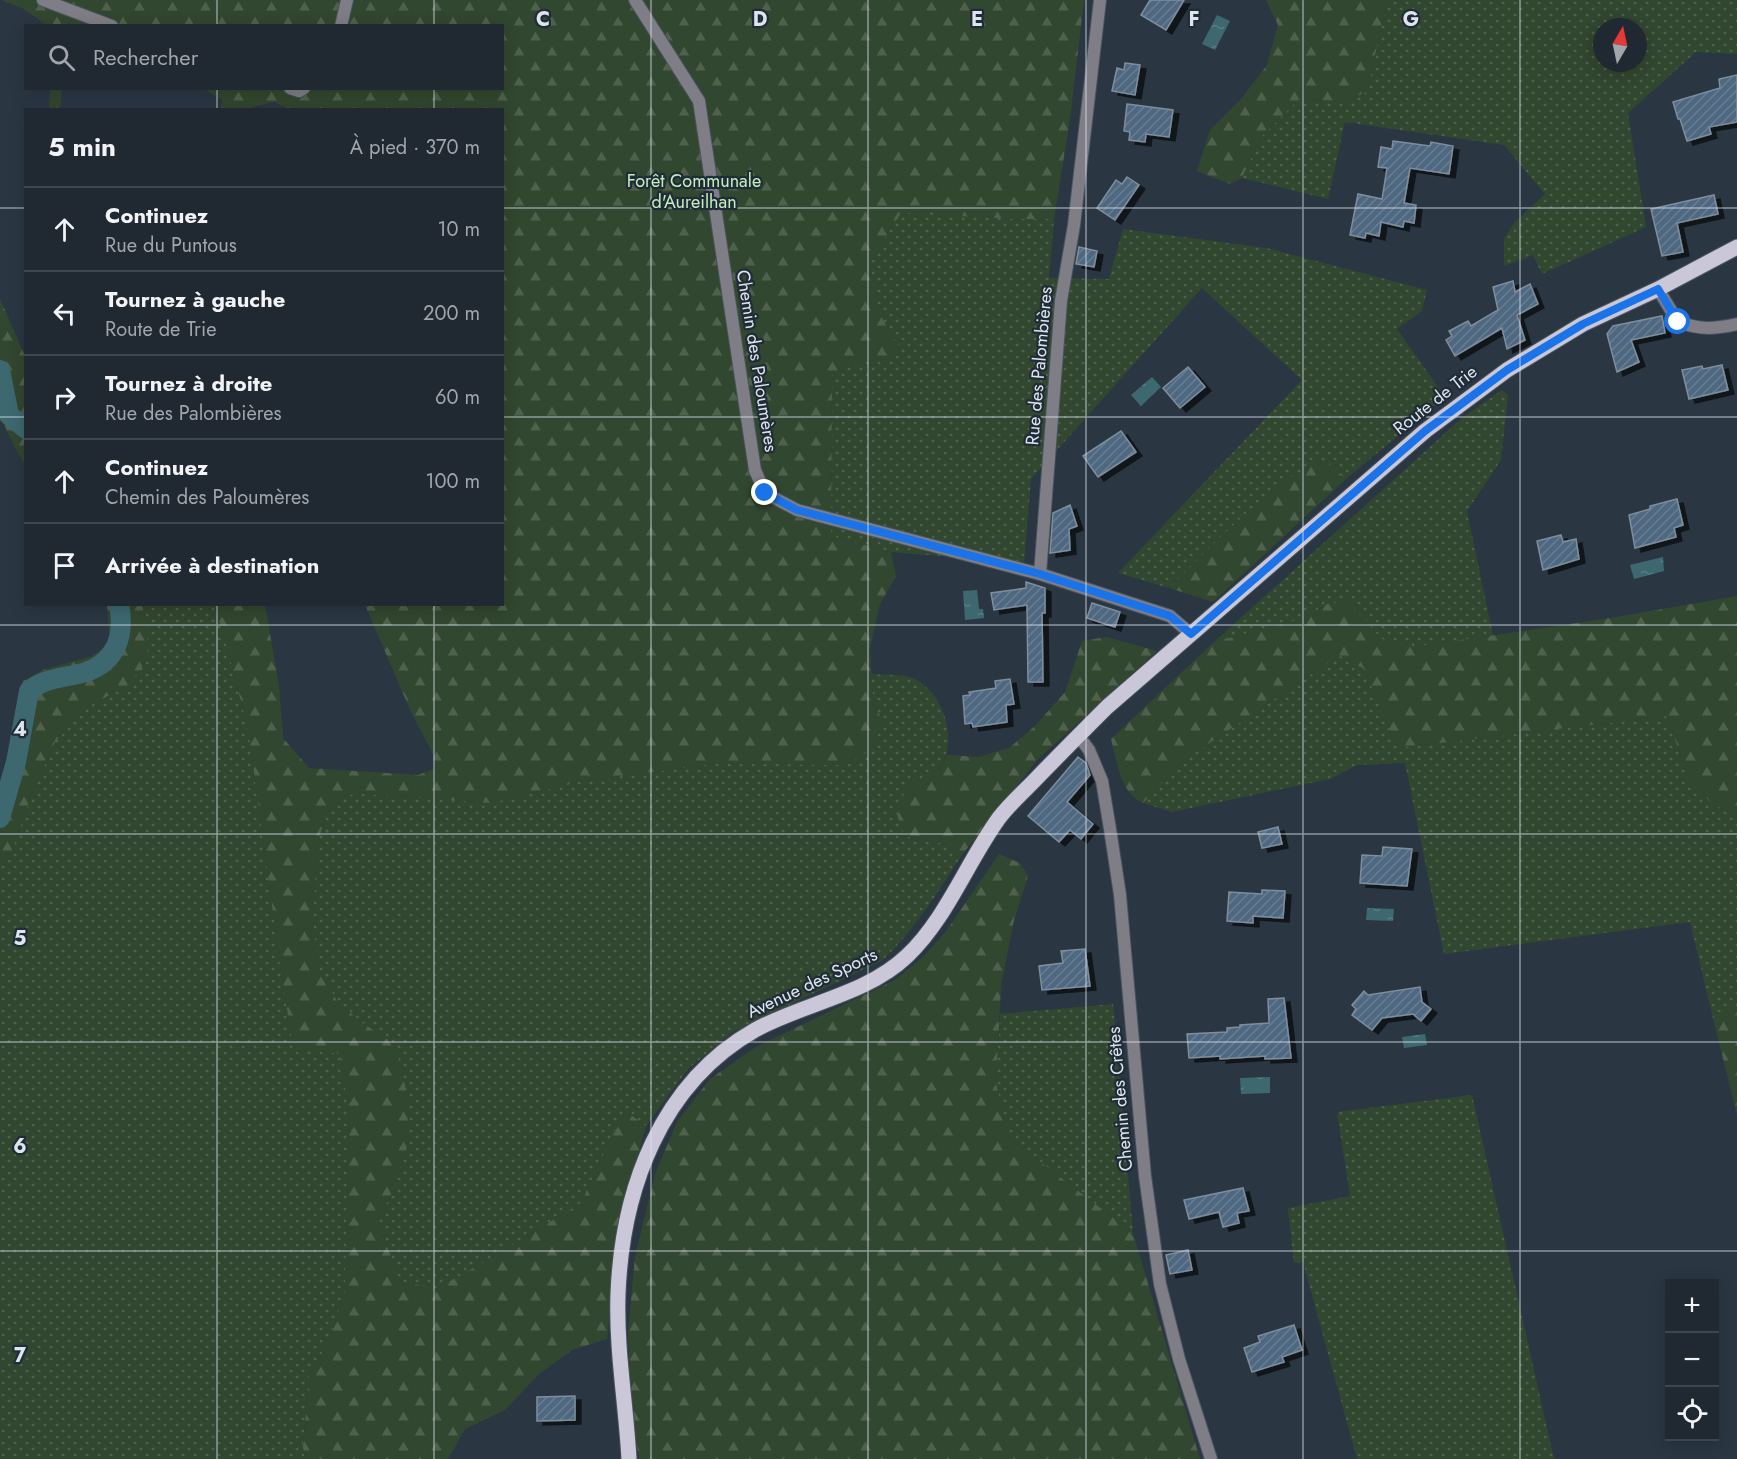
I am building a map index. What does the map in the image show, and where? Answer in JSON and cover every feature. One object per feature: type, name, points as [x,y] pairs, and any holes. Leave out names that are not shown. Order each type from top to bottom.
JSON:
[{"type":"main road","name":"Route de Trie","points":[[1078,735],[1107,706],[1425,431],[1507,370],[1583,324],[1658,289],[1737,247]]},
{"type":"main road","name":"Avenue des Sports","points":[[629,1459],[621,1368],[618,1295],[622,1249],[633,1192],[650,1148],[671,1109],[724,1051],[756,1030],[875,979],[906,956],[929,932],[1000,817],[1078,735]]},
{"type":"street","points":[[43,0],[107,24]]},
{"type":"street","points":[[341,24],[347,0]]},
{"type":"street","name":"Chemin des Paloumères","points":[[635,0],[699,101],[755,470],[765,493],[797,510],[1040,574]]},
{"type":"street","name":"Rue des Palombières","points":[[1040,574],[1061,301],[1074,225],[1100,0]]},
{"type":"street","points":[[1658,289],[1678,322],[1710,330],[1737,324]]},
{"type":"street","points":[[1040,574],[1170,616],[1191,634]]},
{"type":"street","name":"Chemin des Crêtes","points":[[1078,735],[1089,750],[1102,781],[1120,895],[1145,1176],[1160,1284],[1179,1359],[1211,1459]]},
{"type":"green space","name":"Forêt Communale d'Aureilhan","points":[[1,0],[1084,0],[1070,119],[1054,219],[901,213],[870,262],[878,311],[900,349],[887,363],[864,360],[832,374],[831,536],[891,552],[896,576],[880,604],[870,648],[873,701],[882,720],[875,747],[847,765],[722,763],[583,781],[490,803],[354,793],[330,806],[317,843],[313,918],[317,966],[337,1001],[361,1022],[388,1040],[402,1063],[408,1107],[407,1146],[393,1189],[378,1222],[400,1281],[436,1289],[581,1203],[624,1110],[646,1126],[619,1224],[607,1339],[572,1350],[539,1374],[505,1410],[465,1429],[448,1459],[305,1459],[303,1447],[309,1375],[329,1341],[345,1292],[349,1113],[340,1054],[293,1047],[248,728],[222,629],[213,606],[265,606],[279,686],[283,738],[309,768],[418,775],[434,769],[433,754],[411,712],[365,606],[504,606],[504,108],[287,108],[274,102],[252,108],[221,108],[222,100],[206,90],[504,90],[504,24],[46,24],[22,8]]},
{"type":"green space","points":[[1266,0],[1387,0],[1367,92],[1345,101],[1298,100],[1260,138],[1242,178],[1230,184],[1197,171],[1210,130],[1241,99],[1267,65],[1278,25]]},
{"type":"green space","points":[[1387,0],[1737,0],[1737,54],[1696,52],[1628,113],[1646,227],[1542,274],[1533,255],[1504,266],[1504,239],[1514,223],[1545,194],[1504,145],[1345,122],[1328,199],[1242,178],[1260,138],[1298,100],[1345,101],[1367,92]]},
{"type":"green space","points":[[50,90],[62,90],[60,108],[49,108]]},
{"type":"green space","points":[[901,212],[1014,219],[1054,219],[1049,278],[1109,279],[1123,229],[1266,248],[1427,290],[1422,311],[1397,329],[1445,397],[1347,478],[1323,461],[1255,506],[1169,588],[1118,573],[1302,380],[1202,288],[1031,479],[1024,563],[891,552],[831,536],[832,374],[864,360],[887,363],[900,349],[878,311],[870,262]]},
{"type":"green space","points":[[0,299],[24,354],[24,462],[0,416]]},
{"type":"green space","points":[[1502,390],[1508,395],[1501,460],[1467,511],[1493,636],[1413,647],[1381,639],[1365,620],[1327,604],[1302,619],[1214,642],[1462,418]]},
{"type":"green space","points":[[1323,460],[1347,478],[1213,602],[1169,588],[1261,500],[1302,471]]},
{"type":"green space","points":[[1737,596],[1737,817],[1710,802],[1688,777],[1667,716],[1398,748],[1364,669],[1339,655],[1183,761],[1143,803],[1129,792],[1124,784],[1111,739],[1214,642],[1302,619],[1327,604],[1347,601],[1381,639],[1413,647],[1611,618]]},
{"type":"green space","points":[[107,606],[142,606],[148,625],[147,661],[127,686],[89,706],[55,742],[32,794],[9,858],[0,868],[0,787],[5,776],[23,681],[45,669],[93,656],[110,642]]},
{"type":"green space","points":[[142,606],[213,606],[222,629],[248,728],[293,1046],[340,1054],[349,1113],[345,1292],[329,1341],[309,1375],[303,1447],[305,1459],[0,1459],[0,868],[9,858],[32,794],[55,742],[89,706],[127,686],[148,625]]},
{"type":"green space","points":[[1107,637],[1157,651],[1038,759],[962,855],[945,844],[904,836],[895,808],[910,785],[940,768],[947,755],[979,757],[1009,748],[1035,726],[1065,692],[1082,641]]},
{"type":"green space","points":[[1339,655],[1364,669],[1398,748],[1667,716],[1688,777],[1710,802],[1737,817],[1737,1007],[1713,1018],[1690,922],[1444,954],[1405,763],[1357,765],[1330,779],[1172,812],[1143,803],[1183,761]]},
{"type":"green space","points":[[871,674],[904,676],[920,682],[938,701],[947,727],[946,754],[941,765],[931,774],[910,785],[904,836],[945,844],[962,855],[916,923],[883,960],[733,1032],[688,1069],[646,1126],[624,1111],[581,1203],[436,1290],[400,1281],[378,1222],[393,1189],[361,1022],[337,1001],[317,966],[313,918],[317,843],[330,806],[354,793],[490,803],[583,781],[722,763],[847,765],[882,720],[873,701]]},
{"type":"green space","points":[[999,854],[1020,863],[1028,876],[1014,920],[1001,986],[996,1083],[1009,1138],[1133,1233],[1200,1459],[639,1459],[631,1402],[628,1332],[635,1257],[655,1174],[677,1122],[710,1079],[756,1047],[895,980],[924,956],[947,930]]},
{"type":"green space","points":[[1113,1004],[1133,1233],[1009,1138],[996,1083],[1000,1014]]},
{"type":"green space","points":[[1737,1007],[1737,1115],[1713,1018]]},
{"type":"green space","points":[[1472,1095],[1554,1459],[1357,1459],[1303,1262],[1294,1263],[1288,1208],[1350,1196],[1337,1112]]},
{"type":"water","points":[[1217,15],[1230,21],[1215,50],[1202,44]]},
{"type":"water","points":[[1152,377],[1161,387],[1141,406],[1131,395]]},
{"type":"water","points":[[1663,557],[1664,571],[1634,579],[1630,565]]},
{"type":"water","points":[[977,590],[979,609],[983,609],[984,618],[965,620],[963,591]]},
{"type":"water","points":[[1367,908],[1394,909],[1393,921],[1366,920]]},
{"type":"water","points":[[1425,1034],[1427,1045],[1404,1048],[1402,1037]]},
{"type":"water","points":[[1270,1077],[1270,1093],[1241,1094],[1240,1078]]},
{"type":"building","points":[[1150,0],[1184,0],[1166,30],[1141,15]]},
{"type":"building","points":[[1125,63],[1140,65],[1135,95],[1112,91],[1117,68],[1124,70]]},
{"type":"building","points":[[1737,75],[1737,122],[1709,127],[1711,134],[1687,141],[1673,102],[1720,88],[1719,79]]},
{"type":"building","points":[[1127,104],[1173,110],[1169,137],[1146,134],[1145,142],[1129,140],[1130,132],[1124,131]]},
{"type":"building","points":[[1393,141],[1430,146],[1431,142],[1453,146],[1449,174],[1410,168],[1404,203],[1416,205],[1414,223],[1404,221],[1403,227],[1381,222],[1379,236],[1366,233],[1365,238],[1350,235],[1358,194],[1382,199],[1387,168],[1378,167],[1381,147],[1392,149]]},
{"type":"building","points":[[1127,177],[1139,185],[1115,220],[1097,208],[1116,180],[1122,184]]},
{"type":"building","points":[[1714,195],[1718,214],[1677,223],[1683,252],[1662,256],[1651,209]]},
{"type":"building","points":[[1079,247],[1097,251],[1094,267],[1076,264]]},
{"type":"building","points":[[1513,281],[1515,292],[1530,284],[1538,304],[1517,315],[1525,340],[1507,349],[1502,328],[1455,356],[1446,340],[1452,336],[1449,331],[1468,321],[1471,326],[1498,310],[1493,287]]},
{"type":"building","points":[[1662,316],[1665,333],[1631,340],[1639,362],[1617,372],[1607,334],[1613,326]]},
{"type":"building","points":[[1722,365],[1728,390],[1689,399],[1682,370]]},
{"type":"building","points":[[1188,367],[1205,387],[1180,408],[1163,388]]},
{"type":"building","points":[[1121,431],[1136,452],[1098,477],[1083,456]]},
{"type":"building","points":[[1677,499],[1683,525],[1674,528],[1676,537],[1635,548],[1629,515],[1650,509],[1650,506]]},
{"type":"building","points":[[1070,505],[1077,526],[1069,529],[1070,550],[1050,553],[1053,513]]},
{"type":"building","points":[[1561,535],[1563,542],[1576,539],[1579,559],[1543,570],[1537,541]]},
{"type":"building","points":[[1026,582],[1045,588],[1045,613],[1042,613],[1043,682],[1028,682],[1027,605],[994,610],[991,593],[1026,588]]},
{"type":"building","points":[[1092,603],[1120,612],[1115,627],[1087,618]]},
{"type":"building","points":[[1010,679],[1014,704],[1006,705],[1007,722],[973,727],[972,723],[965,724],[963,696],[970,695],[969,692],[996,688],[995,681]]},
{"type":"building","points":[[1078,757],[1086,763],[1090,775],[1067,802],[1093,824],[1081,839],[1070,830],[1059,842],[1028,816]]},
{"type":"building","points":[[1278,827],[1282,844],[1262,848],[1258,832]]},
{"type":"building","points":[[1383,847],[1412,849],[1407,886],[1360,883],[1362,855],[1382,856]]},
{"type":"building","points":[[1262,890],[1285,891],[1283,918],[1253,916],[1253,923],[1227,921],[1229,892],[1262,894]]},
{"type":"building","points":[[1085,949],[1090,986],[1042,990],[1039,966],[1063,963],[1061,951]]},
{"type":"building","points":[[1420,987],[1422,1002],[1431,1009],[1421,1021],[1413,1014],[1382,1018],[1372,1030],[1352,1015],[1356,1009],[1352,1005],[1364,991],[1368,995]]},
{"type":"building","points":[[1284,998],[1291,1058],[1265,1059],[1265,1056],[1220,1059],[1220,1056],[1189,1058],[1187,1034],[1227,1032],[1227,1028],[1240,1027],[1240,1025],[1269,1023],[1268,999]]},
{"type":"building","points":[[1243,1188],[1249,1211],[1237,1213],[1239,1223],[1223,1227],[1219,1212],[1189,1219],[1184,1200]]},
{"type":"building","points":[[1188,1250],[1192,1270],[1170,1274],[1166,1255]]},
{"type":"building","points":[[1294,1325],[1302,1350],[1282,1357],[1284,1362],[1252,1372],[1244,1348],[1260,1342],[1258,1336]]},
{"type":"building","points":[[575,1396],[575,1420],[537,1421],[537,1397]]},
{"type":"waterway","points":[[0,370],[9,415],[24,427]]},
{"type":"waterway","points":[[0,818],[16,762],[29,691],[49,680],[86,672],[105,661],[112,654],[119,636],[121,626],[119,606]]},
{"type":"route","points":[[765,493],[797,510],[1040,574],[1170,616],[1191,634],[1425,431],[1507,370],[1583,324],[1658,289],[1678,322]]}]
